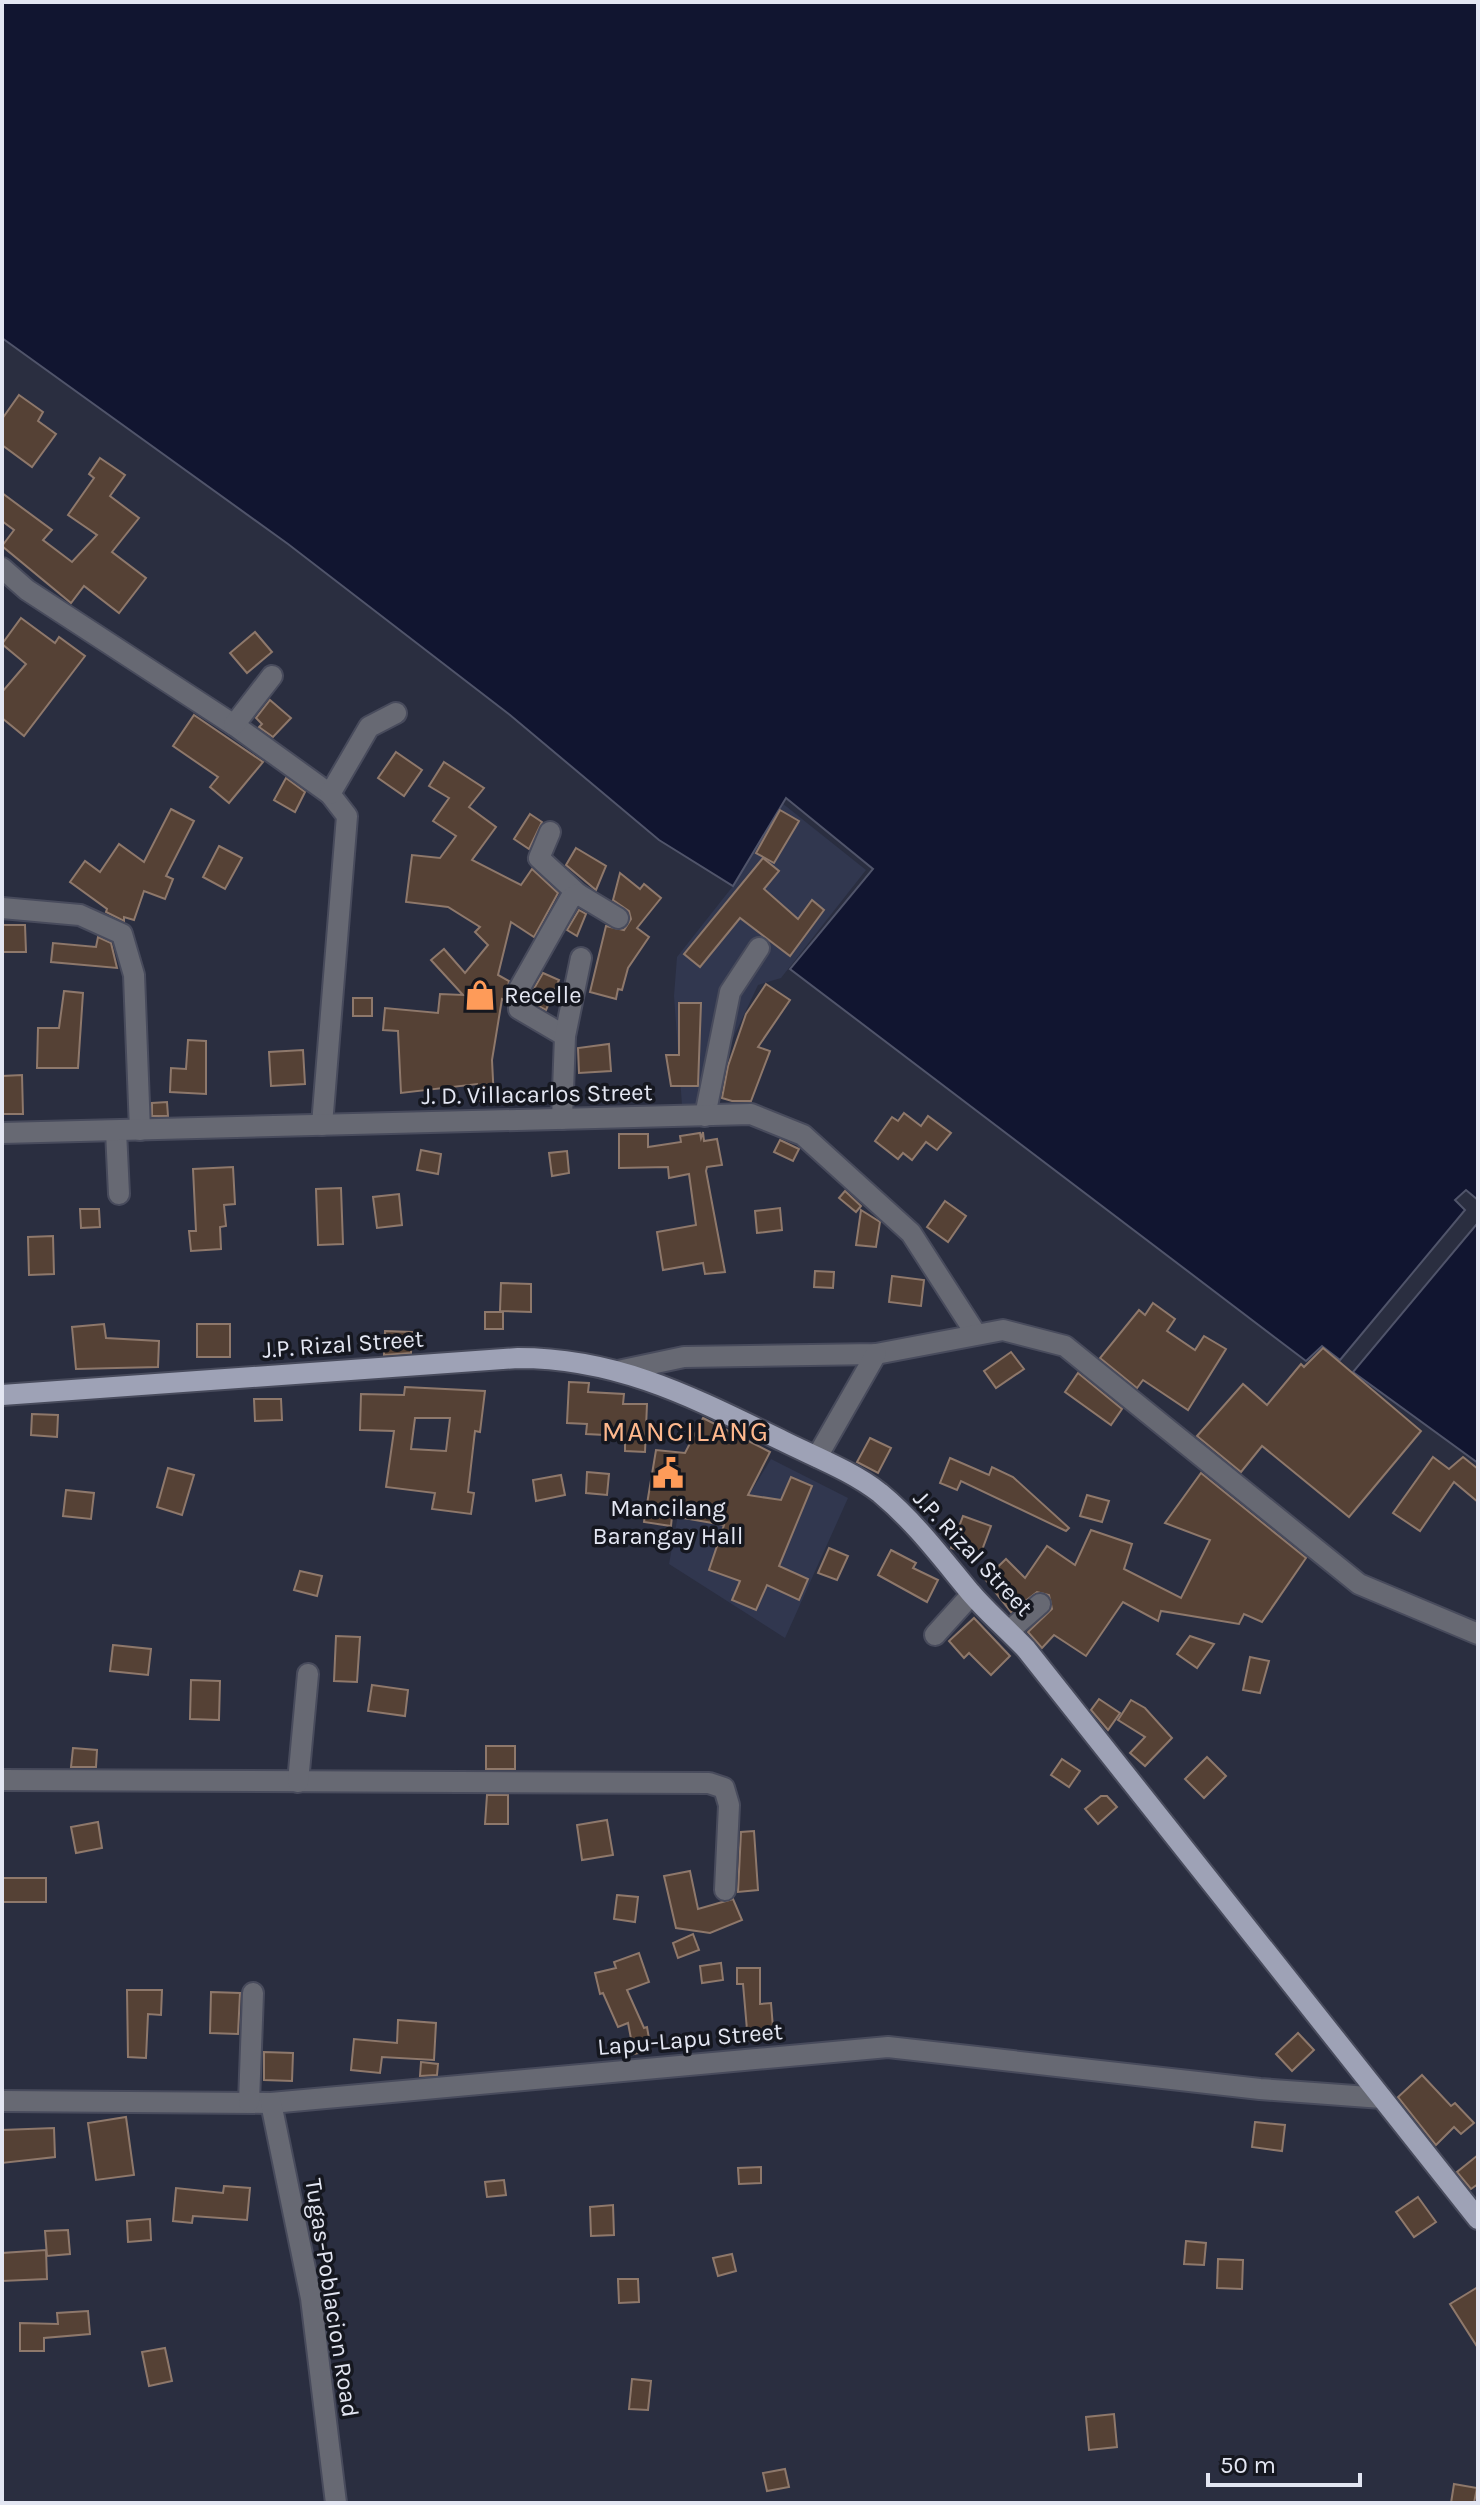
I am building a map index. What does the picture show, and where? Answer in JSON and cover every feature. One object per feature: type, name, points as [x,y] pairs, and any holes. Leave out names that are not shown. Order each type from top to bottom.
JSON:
[{"type":"main road","name":"J.P. Rizal Street","points":[[2,1395],[518,1358],[559,1358],[618,1371],[698,1401],[817,1457],[876,1490],[909,1518],[972,1594],[1009,1631],[1478,2219]]},
{"type":"street","points":[[2,568],[27,590],[234,725],[330,794],[347,816],[322,1125]]},
{"type":"street","points":[[234,725],[272,676]]},
{"type":"street","points":[[330,794],[369,727],[396,713]]},
{"type":"street","points":[[550,832],[539,858],[578,894],[618,918]]},
{"type":"street","points":[[565,1036],[532,1019],[519,1009],[517,1002],[519,989],[570,899],[578,894]]},
{"type":"street","points":[[2,908],[80,915],[122,934],[134,975],[140,1130]]},
{"type":"street","points":[[705,1116],[730,992],[759,948]]},
{"type":"street","points":[[562,1119],[565,1036],[581,958]]},
{"type":"street","name":"J. D. Villacarlos Street","points":[[2,1133],[751,1114],[811,1142],[911,1233],[976,1334]]},
{"type":"street","points":[[116,1131],[119,1194]]},
{"type":"street","points":[[618,1371],[684,1357],[876,1354],[1003,1330],[1065,1346],[1359,1584],[1478,1634]]},
{"type":"street","points":[[817,1457],[876,1354]]},
{"type":"street","points":[[935,1635],[972,1594]]},
{"type":"street","points":[[1009,1631],[1040,1604]]},
{"type":"street","points":[[298,1782],[308,1674]]},
{"type":"street","points":[[2,1780],[709,1783],[724,1788],[729,1805],[725,1890]]},
{"type":"street","points":[[249,2102],[253,1993]]},
{"type":"street","name":"Lapu-Lapu Street","points":[[2,2101],[271,2103],[888,2047],[1260,2089],[1382,2098]]},
{"type":"street","name":"Tugas-Poblacion Road","points":[[271,2103],[311,2298],[336,2503]]},
{"type":"shaded area","points":[[2,2],[1478,2],[1478,1200],[1466,1190],[1455,1200],[1465,1210],[1340,1360],[1322,1346],[1306,1361],[790,969],[873,869],[786,798],[733,886],[659,840],[510,715],[288,544],[2,338]]},
{"type":"shaded area","points":[[782,803],[866,870],[781,978],[758,985],[701,1106],[682,1105],[674,996],[677,957],[733,886]]},
{"type":"shaded area","points":[[1478,1226],[1478,1463],[1353,1372]]},
{"type":"shaded area","points":[[771,1459],[848,1498],[785,1638],[669,1564],[687,1466],[749,1495]]},
{"type":"building","points":[[19,395],[43,412],[38,421],[56,434],[32,467],[2,445],[2,419]]},
{"type":"building","points":[[100,458],[125,475],[110,496],[139,518],[112,552],[146,578],[119,613],[84,586],[71,603],[2,546],[14,530],[2,521],[2,493],[52,530],[43,540],[72,562],[97,535],[68,515],[94,478],[89,474]]},
{"type":"building","points":[[21,618],[55,643],[59,637],[85,656],[24,736],[2,718],[2,692],[26,664],[2,644]]},
{"type":"building","points":[[255,632],[272,652],[247,673],[230,653]]},
{"type":"building","points":[[270,700],[291,718],[273,737],[259,727],[262,724],[256,718]]},
{"type":"building","points":[[194,715],[263,762],[229,803],[210,787],[218,777],[173,746]]},
{"type":"building","points":[[396,752],[422,770],[404,796],[378,778]]},
{"type":"building","points":[[444,762],[484,788],[469,807],[496,827],[472,860],[521,885],[532,869],[558,893],[534,937],[511,922],[498,975],[509,981],[506,1001],[502,999],[492,1060],[494,1100],[478,1101],[477,1084],[401,1093],[398,1031],[383,1030],[385,1008],[438,1013],[440,994],[463,995],[431,960],[444,949],[465,973],[488,945],[475,932],[480,927],[448,907],[406,902],[412,855],[440,858],[456,836],[433,821],[449,798],[429,786]]},
{"type":"building","points":[[286,778],[305,792],[295,812],[274,800]]},
{"type":"building","points":[[171,809],[194,821],[166,876],[173,879],[165,899],[144,891],[134,920],[124,917],[124,921],[106,912],[107,909],[70,882],[85,861],[100,872],[119,844],[144,862]]},
{"type":"building","points":[[780,810],[799,821],[774,863],[756,853]]},
{"type":"building","points":[[530,814],[542,822],[529,849],[514,839]]},
{"type":"building","points":[[219,846],[242,858],[225,889],[203,877]]},
{"type":"building","points":[[576,848],[606,866],[596,890],[566,865]]},
{"type":"building","points":[[763,858],[779,871],[764,889],[798,919],[812,900],[824,910],[790,956],[740,918],[700,967],[684,954]]},
{"type":"building","points":[[620,873],[640,889],[644,884],[661,898],[637,928],[649,937],[628,968],[616,999],[590,992],[606,926],[624,930],[631,919],[629,911],[613,900]]},
{"type":"building","points":[[579,910],[586,914],[577,936],[567,930]]},
{"type":"building","points":[[2,925],[25,925],[26,952],[2,952]]},
{"type":"building","points":[[98,937],[111,943],[117,968],[51,962],[53,943],[96,947]]},
{"type":"building","points":[[543,973],[559,980],[546,1010],[532,1002],[532,992]]},
{"type":"building","points":[[766,984],[790,1000],[758,1047],[770,1051],[751,1101],[722,1098],[728,1066],[746,1014]]},
{"type":"building","points":[[64,991],[83,993],[78,1068],[37,1068],[38,1028],[59,1028]]},
{"type":"building","points":[[353,998],[372,998],[372,1016],[353,1016]]},
{"type":"building","points":[[679,1003],[701,1003],[698,1086],[671,1086],[666,1055],[679,1055]]},
{"type":"building","points":[[188,1040],[206,1041],[206,1094],[170,1092],[171,1068],[186,1069]]},
{"type":"building","points":[[609,1044],[611,1071],[579,1073],[578,1048]]},
{"type":"building","points":[[303,1050],[305,1084],[271,1086],[269,1052]]},
{"type":"building","points":[[22,1075],[23,1114],[2,1114],[2,1076]]},
{"type":"building","points":[[167,1102],[168,1116],[152,1116],[152,1103]]},
{"type":"building","points":[[904,1113],[921,1126],[928,1116],[951,1133],[937,1150],[926,1142],[912,1160],[903,1153],[898,1159],[875,1141],[892,1117],[898,1121]]},
{"type":"building","points":[[703,1132],[704,1141],[717,1139],[722,1165],[707,1167],[706,1171],[725,1272],[705,1274],[703,1263],[663,1270],[657,1232],[696,1225],[689,1174],[669,1178],[668,1167],[619,1168],[619,1134],[648,1134],[648,1147],[681,1142],[680,1136],[700,1133],[701,1138]]},
{"type":"building","points":[[780,1140],[799,1149],[793,1161],[774,1152]]},
{"type":"building","points":[[421,1150],[441,1154],[438,1174],[417,1170]]},
{"type":"building","points":[[567,1151],[569,1173],[552,1176],[549,1153]]},
{"type":"building","points":[[233,1167],[235,1204],[224,1205],[226,1226],[220,1227],[221,1249],[191,1251],[189,1231],[196,1231],[193,1169]]},
{"type":"building","points":[[341,1188],[343,1244],[318,1245],[316,1189]]},
{"type":"building","points":[[845,1191],[861,1206],[856,1212],[839,1198]]},
{"type":"building","points":[[399,1194],[402,1225],[377,1228],[373,1197]]},
{"type":"building","points":[[945,1201],[966,1216],[948,1242],[927,1227]]},
{"type":"building","points":[[780,1208],[782,1230],[757,1233],[755,1211]]},
{"type":"building","points":[[80,1209],[99,1209],[100,1227],[81,1228]]},
{"type":"building","points":[[861,1210],[880,1222],[876,1247],[856,1245]]},
{"type":"building","points":[[53,1236],[54,1274],[29,1275],[28,1237]]},
{"type":"building","points":[[815,1271],[834,1272],[833,1288],[814,1287]]},
{"type":"building","points":[[892,1276],[924,1280],[921,1306],[889,1302]]},
{"type":"building","points":[[501,1283],[531,1284],[531,1312],[500,1311]]},
{"type":"building","points":[[1153,1303],[1175,1319],[1167,1331],[1195,1350],[1204,1336],[1226,1349],[1188,1410],[1143,1380],[1137,1388],[1100,1358],[1139,1310],[1145,1315]]},
{"type":"building","points":[[485,1312],[503,1312],[503,1329],[485,1329]]},
{"type":"building","points":[[104,1324],[106,1338],[159,1341],[158,1367],[76,1369],[72,1327]]},
{"type":"building","points":[[197,1324],[230,1324],[230,1357],[197,1357]]},
{"type":"building","points":[[385,1331],[412,1332],[411,1353],[384,1355]]},
{"type":"building","points":[[1323,1348],[1421,1431],[1349,1517],[1262,1446],[1241,1472],[1197,1436],[1243,1384],[1267,1405],[1301,1364],[1304,1367]]},
{"type":"building","points":[[1011,1352],[1024,1369],[996,1388],[984,1371]]},
{"type":"building","points":[[1078,1373],[1122,1409],[1111,1425],[1065,1392]]},
{"type":"building","points":[[569,1382],[589,1383],[588,1392],[624,1394],[623,1404],[647,1404],[645,1452],[625,1451],[625,1436],[586,1434],[587,1424],[567,1423]]},
{"type":"building","points":[[405,1387],[485,1391],[480,1432],[475,1431],[468,1492],[474,1493],[471,1514],[432,1509],[435,1493],[386,1487],[394,1431],[360,1430],[361,1394],[404,1395]],"holes":[[[415,1418],[450,1418],[446,1451],[411,1449]]]},
{"type":"building","points":[[254,1399],[281,1399],[282,1420],[255,1421]]},
{"type":"building","points":[[32,1414],[58,1415],[57,1437],[31,1435]]},
{"type":"building","points":[[703,1418],[770,1452],[748,1495],[781,1500],[791,1477],[812,1486],[779,1566],[808,1579],[799,1600],[767,1585],[756,1610],[732,1600],[740,1581],[709,1570],[724,1525],[672,1516],[671,1526],[644,1522],[656,1450],[685,1453]]},
{"type":"building","points":[[870,1438],[891,1448],[878,1473],[857,1462]]},
{"type":"building","points":[[1433,1457],[1449,1469],[1463,1457],[1478,1469],[1478,1502],[1454,1482],[1420,1531],[1393,1513]]},
{"type":"building","points":[[950,1458],[989,1475],[992,1467],[1013,1477],[1069,1528],[1066,1531],[961,1481],[957,1490],[940,1483]]},
{"type":"building","points":[[168,1468],[194,1475],[182,1515],[157,1507]]},
{"type":"building","points":[[587,1472],[609,1474],[607,1495],[586,1493]]},
{"type":"building","points":[[1201,1473],[1306,1558],[1262,1622],[1244,1614],[1239,1624],[1161,1611],[1158,1621],[1123,1602],[1086,1656],[1054,1635],[1042,1648],[1028,1632],[1052,1609],[1049,1595],[1037,1592],[1011,1612],[985,1579],[1006,1559],[1025,1578],[1047,1546],[1075,1565],[1091,1530],[1132,1544],[1124,1569],[1181,1598],[1210,1540],[1165,1523]]},
{"type":"building","points":[[561,1475],[565,1495],[536,1501],[533,1480]]},
{"type":"building","points":[[66,1490],[94,1493],[91,1519],[63,1516]]},
{"type":"building","points":[[1087,1495],[1109,1501],[1102,1522],[1080,1516]]},
{"type":"building","points":[[963,1516],[991,1526],[979,1558],[951,1548]]},
{"type":"building","points":[[829,1548],[848,1556],[837,1580],[818,1573]]},
{"type":"building","points":[[891,1550],[916,1563],[913,1568],[938,1580],[927,1602],[878,1575]]},
{"type":"building","points":[[300,1571],[322,1576],[317,1596],[294,1590]]},
{"type":"building","points":[[974,1618],[1010,1656],[991,1675],[969,1653],[964,1658],[949,1641]]},
{"type":"building","points":[[336,1636],[360,1637],[357,1682],[334,1681]]},
{"type":"building","points":[[1190,1636],[1214,1644],[1197,1668],[1177,1654]]},
{"type":"building","points":[[113,1645],[151,1649],[148,1675],[110,1671]]},
{"type":"building","points":[[1250,1657],[1269,1661],[1260,1693],[1243,1690]]},
{"type":"building","points":[[191,1680],[220,1681],[219,1720],[190,1719]]},
{"type":"building","points":[[372,1685],[408,1690],[405,1716],[368,1711]]},
{"type":"building","points":[[1099,1699],[1120,1713],[1108,1730],[1091,1710]]},
{"type":"building","points":[[1131,1700],[1145,1708],[1172,1738],[1145,1766],[1130,1753],[1145,1737],[1118,1720]]},
{"type":"building","points":[[486,1746],[515,1746],[515,1769],[486,1769]]},
{"type":"building","points":[[73,1748],[97,1750],[96,1767],[71,1767]]},
{"type":"building","points":[[1207,1757],[1226,1776],[1204,1798],[1185,1779]]},
{"type":"building","points":[[1062,1759],[1080,1771],[1069,1787],[1051,1775]]},
{"type":"building","points":[[487,1795],[508,1795],[508,1824],[485,1824]]},
{"type":"building","points":[[1101,1796],[1107,1796],[1117,1807],[1098,1824],[1085,1809]]},
{"type":"building","points":[[607,1820],[613,1855],[582,1860],[577,1825]]},
{"type":"building","points":[[98,1822],[102,1848],[76,1853],[71,1827]]},
{"type":"building","points":[[754,1831],[758,1890],[738,1892],[741,1832]]},
{"type":"building","points":[[690,1871],[698,1909],[733,1899],[742,1920],[710,1933],[676,1928],[664,1876]]},
{"type":"building","points":[[2,1878],[46,1878],[46,1902],[2,1902]]},
{"type":"building","points":[[617,1895],[638,1897],[635,1922],[614,1919]]},
{"type":"building","points":[[693,1934],[699,1950],[678,1958],[673,1943]]},
{"type":"building","points":[[639,1953],[649,1982],[627,1990],[644,2028],[647,2027],[651,2050],[634,2054],[628,2023],[618,2027],[603,1993],[600,1994],[595,1973],[616,1968],[614,1962]]},
{"type":"building","points":[[721,1963],[723,1980],[702,1983],[700,1966]]},
{"type":"building","points":[[737,1968],[760,1968],[760,2004],[771,2003],[773,2028],[760,2029],[760,2041],[748,2041],[743,1984],[737,1984]]},
{"type":"building","points":[[127,1990],[162,1990],[161,2015],[148,2014],[146,2058],[128,2057]]},
{"type":"building","points":[[211,1992],[240,1993],[238,2034],[210,2033]]},
{"type":"building","points":[[398,2020],[436,2023],[434,2060],[382,2057],[380,2073],[351,2070],[354,2039],[397,2043]]},
{"type":"building","points":[[1298,2033],[1314,2050],[1292,2071],[1276,2054]]},
{"type":"building","points":[[264,2052],[293,2053],[292,2081],[264,2080]]},
{"type":"building","points":[[421,2062],[438,2064],[437,2075],[420,2076]]},
{"type":"building","points":[[1422,2075],[1451,2106],[1455,2103],[1474,2123],[1461,2134],[1454,2127],[1436,2145],[1398,2097]]},
{"type":"building","points":[[126,2117],[134,2175],[96,2180],[88,2123]]},
{"type":"building","points":[[1255,2122],[1285,2125],[1282,2151],[1252,2147]]},
{"type":"building","points":[[54,2128],[55,2157],[2,2163],[2,2130]]},
{"type":"building","points":[[1478,2155],[1478,2184],[1471,2189],[1457,2172]]},
{"type":"building","points":[[761,2167],[761,2183],[739,2184],[738,2168]]},
{"type":"building","points":[[504,2180],[506,2195],[487,2197],[485,2182]]},
{"type":"building","points":[[224,2186],[250,2188],[247,2220],[193,2216],[192,2223],[173,2221],[176,2188],[223,2193]]},
{"type":"building","points":[[1418,2197],[1436,2222],[1414,2237],[1396,2212]]},
{"type":"building","points":[[613,2205],[614,2235],[591,2236],[590,2207]]},
{"type":"building","points":[[150,2219],[151,2240],[128,2242],[127,2221]]},
{"type":"building","points":[[68,2230],[70,2254],[47,2256],[45,2231]]},
{"type":"building","points":[[1186,2241],[1206,2243],[1204,2265],[1184,2264]]},
{"type":"building","points":[[46,2250],[47,2279],[2,2281],[2,2253]]},
{"type":"building","points":[[732,2254],[736,2271],[718,2276],[713,2258]]},
{"type":"building","points":[[1218,2259],[1243,2260],[1242,2289],[1217,2288]]},
{"type":"building","points":[[618,2279],[638,2279],[639,2302],[619,2303]]},
{"type":"building","points":[[1478,2287],[1478,2348],[1450,2304]]},
{"type":"building","points":[[88,2311],[90,2334],[44,2338],[44,2351],[20,2351],[20,2323],[58,2324],[57,2313]]},
{"type":"building","points":[[165,2348],[172,2381],[149,2386],[142,2352]]},
{"type":"building","points":[[632,2379],[651,2381],[648,2410],[629,2409]]},
{"type":"building","points":[[1114,2414],[1117,2447],[1089,2450],[1086,2417]]},
{"type":"building","points":[[785,2469],[789,2487],[767,2491],[763,2473]]},
{"type":"building","points":[[1454,2484],[1477,2488],[1474,2503],[1451,2503]]},
{"type":"place","name":"Recelle","points":[[480,995]]},
{"type":"place","name":"Mancilang Barangay Hall","points":[[668,1473]]},
{"type":"district","name":"MANCILANG","points":[[686,1431]]}]
